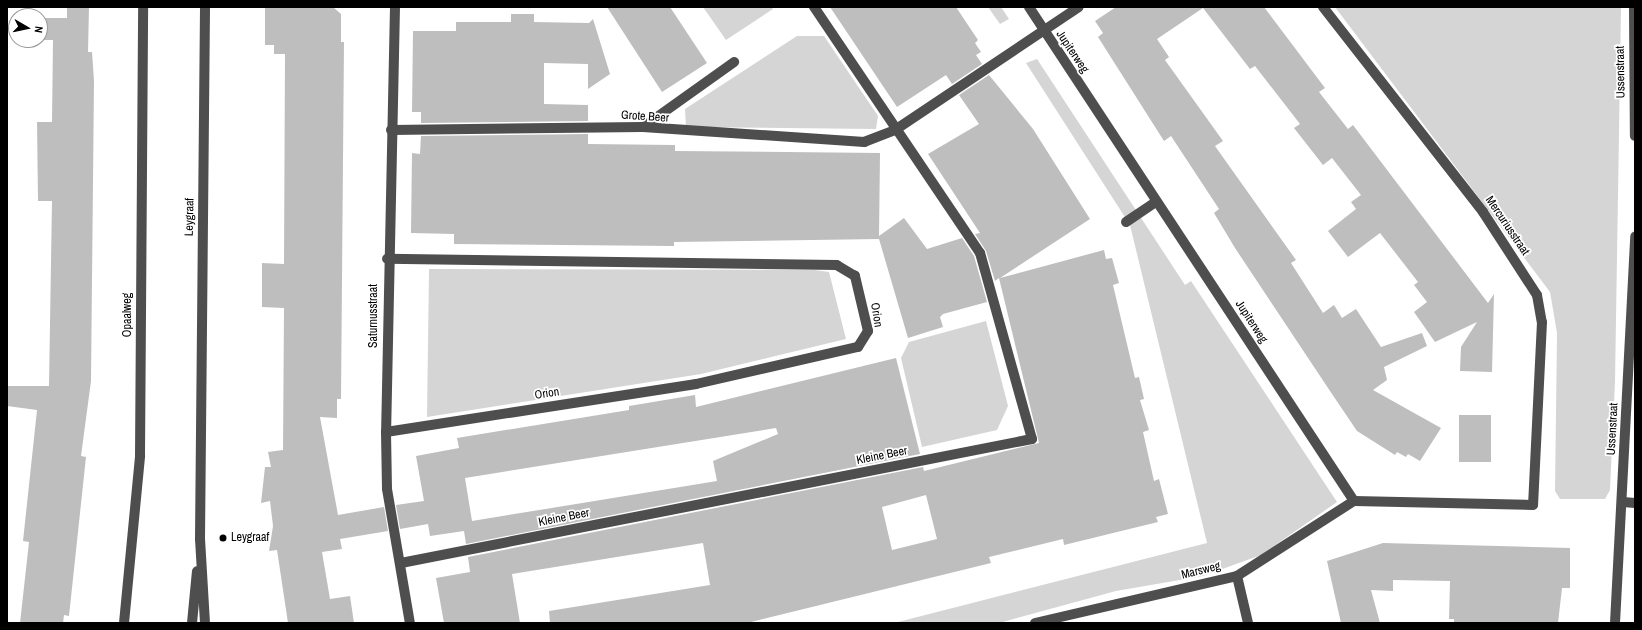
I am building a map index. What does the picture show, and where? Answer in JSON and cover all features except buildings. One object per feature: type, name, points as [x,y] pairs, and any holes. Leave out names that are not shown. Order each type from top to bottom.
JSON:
[{"type":"street","name":"Opaalweg","points":[[124,623],[140,456],[143,7]]},
{"type":"street","name":"Saturnusstraat","points":[[395,7],[387,259],[386,432],[388,489],[410,623]]},
{"type":"street","points":[[814,7],[895,130]]},
{"type":"street","name":"Jupiterweg","points":[[1029,7],[1043,31],[1354,501]]},
{"type":"street","points":[[1043,31],[1079,7]]},
{"type":"street","name":"Mercuriusstraat","points":[[1323,7],[1483,212],[1537,295],[1542,322],[1533,505],[1354,501]]},
{"type":"street","name":"Ussenstraat","points":[[1634,7],[1635,136]]},
{"type":"street","name":"Leygraaf","points":[[205,10],[200,539],[205,623]]},
{"type":"street","name":"Grote Beer","points":[[391,130],[643,127],[864,142],[895,130],[1043,31]]},
{"type":"street","points":[[643,127],[734,62]]},
{"type":"street","name":"Kleine Beer","points":[[401,563],[1032,439],[980,253],[895,130]]},
{"type":"street","points":[[1126,222],[1156,202]]},
{"type":"street","name":"Ussenstraat","points":[[1615,623],[1623,502],[1635,237]]},
{"type":"street","name":"Orion","points":[[386,432],[696,384],[858,347],[868,331],[855,276],[838,265],[387,259]]},
{"type":"street","name":"Marsweg","points":[[1035,623],[1237,576],[1354,501]]},
{"type":"street","points":[[1623,502],[1635,503]]},
{"type":"street","name":"Leygraaf","points":[[192,623],[200,539]]},
{"type":"street","points":[[1237,576],[1248,623]]},
{"type":"shaded area","points":[[703,7],[772,7],[773,9],[726,40]]},
{"type":"shaded area","points":[[988,7],[1001,7],[1009,19],[1000,24]]},
{"type":"shaded area","points":[[1335,7],[1621,7],[1615,382],[1610,490],[1605,499],[1560,499],[1555,491],[1557,333],[1550,292]]},
{"type":"shaded area","points":[[797,36],[824,36],[878,116],[876,129],[686,127],[685,109]]},
{"type":"shaded area","points":[[1037,59],[1185,285],[1191,281],[1337,502],[1261,555],[1203,576],[1116,591],[999,623],[894,623],[1207,543],[1130,225],[1026,63]]},
{"type":"shaded area","points":[[429,269],[814,270],[829,272],[846,339],[701,374],[427,417]]},
{"type":"shaded area","points":[[986,321],[1008,406],[997,430],[922,447],[901,358],[909,342]]},
{"type":"place","name":"Leygraaf","points":[[223,538]]}]
